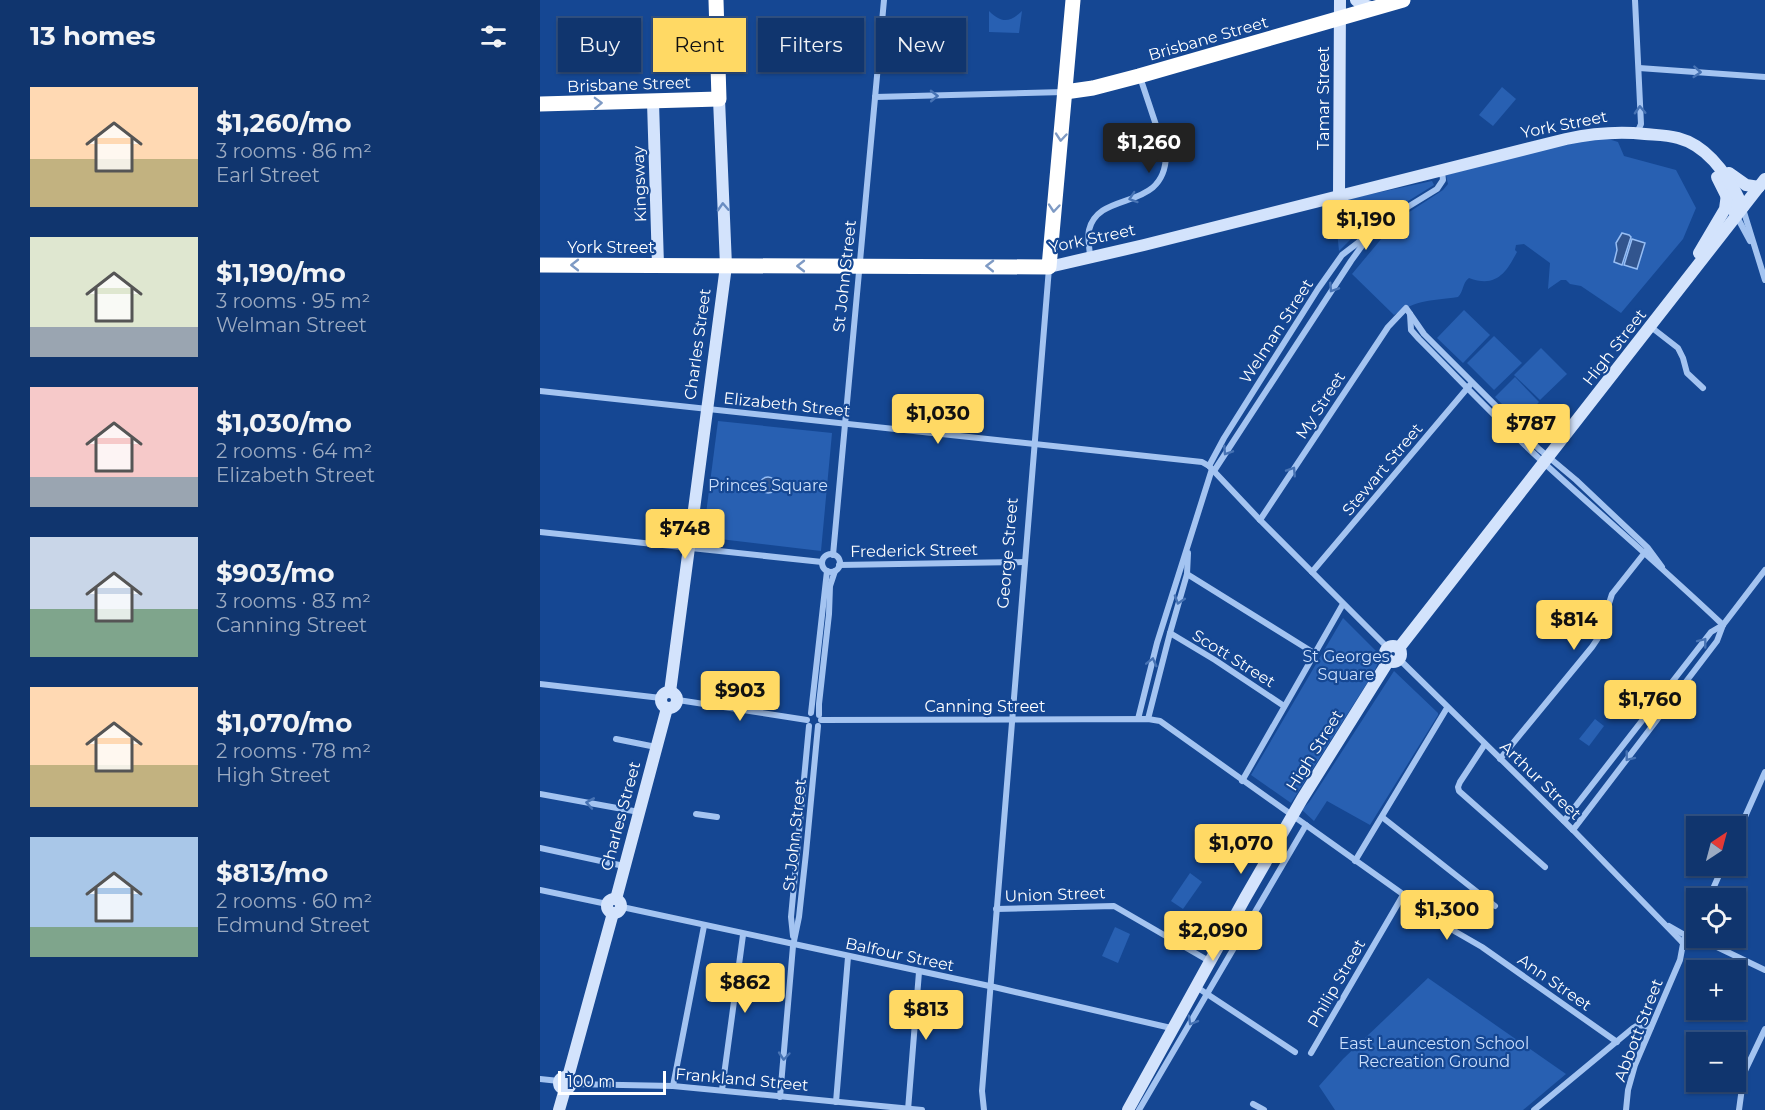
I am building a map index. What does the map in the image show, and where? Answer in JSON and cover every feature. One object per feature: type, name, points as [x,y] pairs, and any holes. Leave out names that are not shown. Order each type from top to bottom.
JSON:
[{"type":"highway","name":"Charles Street","points":[[716,0],[719,99]]},
{"type":"highway","name":"George Street","points":[[1049,267],[1073,0]]},
{"type":"highway","name":"Brisbane Street","points":[[1065,92],[1093,88],[1139,76],[1403,0]]},
{"type":"highway","name":"Brisbane Street","points":[[540,104],[719,99]]},
{"type":"highway","name":"York Street","points":[[540,265],[1049,267]]},
{"type":"street","name":"St John Street","points":[[833,555],[843,423],[884,0]]},
{"type":"street","name":"Tamar Street","points":[[1339,196],[1340,0]]},
{"type":"street","points":[[1356,0],[1374,8]]},
{"type":"street","points":[[1635,0],[1641,123],[1637,133]]},
{"type":"street","points":[[1639,68],[1765,77]]},
{"type":"street","points":[[1090,258],[1088,235],[1092,223],[1113,204],[1137,198],[1151,189],[1162,176],[1166,164],[1166,155],[1139,76]]},
{"type":"street","name":"Brisbane Street","points":[[875,97],[1065,92]]},
{"type":"street","name":"Charles Street","points":[[559,1110],[669,700],[726,266],[719,99]]},
{"type":"street","name":"Kingsway","points":[[653,102],[658,265]]},
{"type":"street","name":"York Street","points":[[1049,267],[1604,131],[1668,136],[1687,141],[1714,161],[1729,180],[1740,211]]},
{"type":"street","name":"York Street","points":[[1637,133],[1688,148],[1715,174],[1740,211]]},
{"type":"street","points":[[1714,161],[1741,183],[1751,187],[1762,183]]},
{"type":"street","name":"Welman Street","points":[[1138,719],[1157,643],[1224,438],[1324,280],[1348,249],[1437,189],[1443,180],[1442,171]]},
{"type":"street","name":"High Street","points":[[1128,1110],[1195,986],[1292,816],[1394,654],[1542,456],[1651,327],[1762,183]]},
{"type":"street","points":[[1687,279],[1725,209],[1727,193]]},
{"type":"street","points":[[1740,211],[1765,280]]},
{"type":"street","points":[[1740,211],[1756,252]]},
{"type":"street","name":"Welman Street","points":[[1212,469],[1351,261],[1381,225]]},
{"type":"street","name":"George Street","points":[[984,1110],[982,1090],[990,986],[1049,267]]},
{"type":"street","points":[[1408,310],[1424,333],[1448,357],[1470,385]]},
{"type":"street","points":[[1408,310],[1411,330],[1427,348],[1470,385],[1594,508],[1615,522]]},
{"type":"street","name":"My Street","points":[[1260,520],[1388,327],[1408,310]]},
{"type":"street","points":[[1651,327],[1678,348],[1687,374],[1703,388]]},
{"type":"street","points":[[1419,339],[1424,333]]},
{"type":"street","points":[[1427,348],[1433,342]]},
{"type":"street","points":[[1442,363],[1448,357]]},
{"type":"street","name":"Stewart Street","points":[[1312,572],[1470,385]]},
{"type":"street","name":"Elizabeth Street","points":[[540,390],[1178,458],[1202,462],[1212,469]]},
{"type":"street","points":[[1542,456],[1576,480],[1599,502],[1615,522],[1723,625]]},
{"type":"street","name":"Arthur Street","points":[[1212,469],[1343,604],[1573,830],[1682,943]]},
{"type":"street","points":[[1570,485],[1576,480]]},
{"type":"street","points":[[1594,508],[1599,502]]},
{"type":"street","points":[[540,532],[822,562]]},
{"type":"street","name":"Welman Street","points":[[1148,718],[1187,574],[1190,543]]},
{"type":"street","points":[[1500,759],[1592,647],[1598,638],[1612,594],[1646,551]]},
{"type":"street","points":[[833,555],[837,557],[833,569],[823,567],[822,562],[824,557],[833,555]]},
{"type":"street","name":"Frederick Street","points":[[833,569],[1024,562]]},
{"type":"street","name":"St John Street","points":[[811,713],[833,569]]},
{"type":"street","points":[[1573,830],[1717,641],[1723,625],[1765,570]]},
{"type":"street","points":[[1187,574],[1314,653]]},
{"type":"street","points":[[1242,781],[1343,604]]},
{"type":"street","points":[[1564,821],[1711,632],[1723,625]]},
{"type":"street","name":"Scott Street","points":[[1170,633],[1284,706]]},
{"type":"street","name":"St John Street","points":[[780,1097],[793,946],[807,849],[819,721],[818,707],[822,681],[821,654]]},
{"type":"street","points":[[815,681],[822,681]]},
{"type":"street","points":[[540,684],[669,700],[808,723],[819,721]]},
{"type":"street","points":[[1355,861],[1448,708]]},
{"type":"street","points":[[808,723],[811,713],[819,721]]},
{"type":"street","name":"Canning Street","points":[[819,721],[1148,718]]},
{"type":"street","name":"Ann Street","points":[[1148,718],[1164,724],[1464,938],[1492,953],[1617,1042]]},
{"type":"street","name":"St John Street","points":[[793,946],[791,917],[799,848],[808,723]]},
{"type":"street","points":[[616,739],[657,748]]},
{"type":"street","points":[[1485,744],[1460,783],[1459,791],[1545,867]]},
{"type":"street","points":[[807,749],[816,749]]},
{"type":"street","points":[[1745,816],[1765,772]]},
{"type":"street","points":[[540,794],[639,812]]},
{"type":"street","points":[[696,814],[717,817]]},
{"type":"street","points":[[801,816],[810,818]]},
{"type":"street","points":[[1382,817],[1495,906]]},
{"type":"street","points":[[1140,1110],[1306,825]]},
{"type":"street","points":[[540,848],[624,866]]},
{"type":"street","points":[[799,848],[807,849]]},
{"type":"street","name":"Balfour Street","points":[[540,890],[793,946],[990,986],[1172,1028]]},
{"type":"street","name":"Philip Street","points":[[1311,1053],[1403,895]]},
{"type":"street","name":"Union Street","points":[[996,909],[1114,906],[1209,961]]},
{"type":"street","name":"Arthur Street","points":[[1664,922],[1683,934],[1686,933]]},
{"type":"street","points":[[673,1086],[705,926]]},
{"type":"street","points":[[722,1090],[743,935]]},
{"type":"street","points":[[1686,938],[1682,943],[1686,946]]},
{"type":"street","name":"Abbott Street","points":[[1626,1110],[1631,1076],[1680,960],[1682,943]]},
{"type":"street","name":"Abbott Street","points":[[1680,960],[1691,948]]},
{"type":"street","points":[[1719,948],[1765,970]]},
{"type":"street","points":[[836,1102],[848,957]]},
{"type":"street","points":[[909,1109],[919,972]]},
{"type":"street","points":[[1195,986],[1295,1052]]},
{"type":"street","points":[[1534,1110],[1638,1025],[1652,1027]]},
{"type":"street","points":[[1739,1110],[1744,1073],[1765,1029]]},
{"type":"street","name":"Frankland Street","points":[[540,1079],[566,1083],[673,1086],[922,1110]]},
{"type":"street","points":[[1253,1104],[1264,1110]]},
{"type":"green space","points":[[989,11],[998,18],[1006,20],[1022,11],[1019,33],[989,32]]},
{"type":"green space","points":[[1502,87],[1516,99],[1493,126],[1479,115]]},
{"type":"green space","points":[[1602,137],[1618,142],[1624,156],[1676,170],[1696,208],[1683,239],[1621,313],[1581,286],[1570,284],[1566,280],[1561,280],[1548,289],[1550,263],[1524,244],[1516,245],[1517,252],[1499,277],[1486,281],[1469,278],[1458,297],[1418,303],[1394,315],[1352,274],[1397,220],[1443,190],[1448,184],[1446,175],[1560,145]]},
{"type":"green space","points":[[1432,181],[1434,185],[1358,232],[1339,251],[1334,202]]},
{"type":"green space","points":[[1464,310],[1490,335],[1463,363],[1437,338]]},
{"type":"green space","points":[[1494,336],[1522,363],[1494,390],[1467,363]]},
{"type":"green space","points":[[1541,348],[1567,374],[1540,400],[1514,375]]},
{"type":"green space","points":[[1515,377],[1539,402],[1520,422],[1495,397]]},
{"type":"green space","name":"Princes Square","points":[[718,421],[832,433],[821,551],[703,537]]},
{"type":"green space","name":"St Georges Square","points":[[1343,618],[1377,652],[1378,663],[1291,803],[1251,775]]},
{"type":"green space","name":"St Georges Square","points":[[1394,671],[1438,715],[1370,825],[1327,801],[1314,821],[1302,810]]},
{"type":"green space","points":[[1595,719],[1604,726],[1589,746],[1579,739]]},
{"type":"green space","points":[[1190,873],[1202,882],[1183,909],[1171,901]]},
{"type":"green space","points":[[1115,927],[1130,934],[1118,963],[1102,956]]},
{"type":"green space","name":"East Launceston School Recreation Ground","points":[[1428,978],[1566,1074],[1523,1110],[1335,1110],[1319,1086],[1343,1059]]},
{"type":"shaded area","points":[[1622,233],[1631,237],[1622,265],[1614,262],[1616,243]]},
{"type":"shaded area","points":[[1632,239],[1645,243],[1637,269],[1624,265]]},
{"type":"shaded area","points":[[768,477],[774,479],[776,485],[774,491],[768,493],[762,491],[760,485],[762,479]]}]
